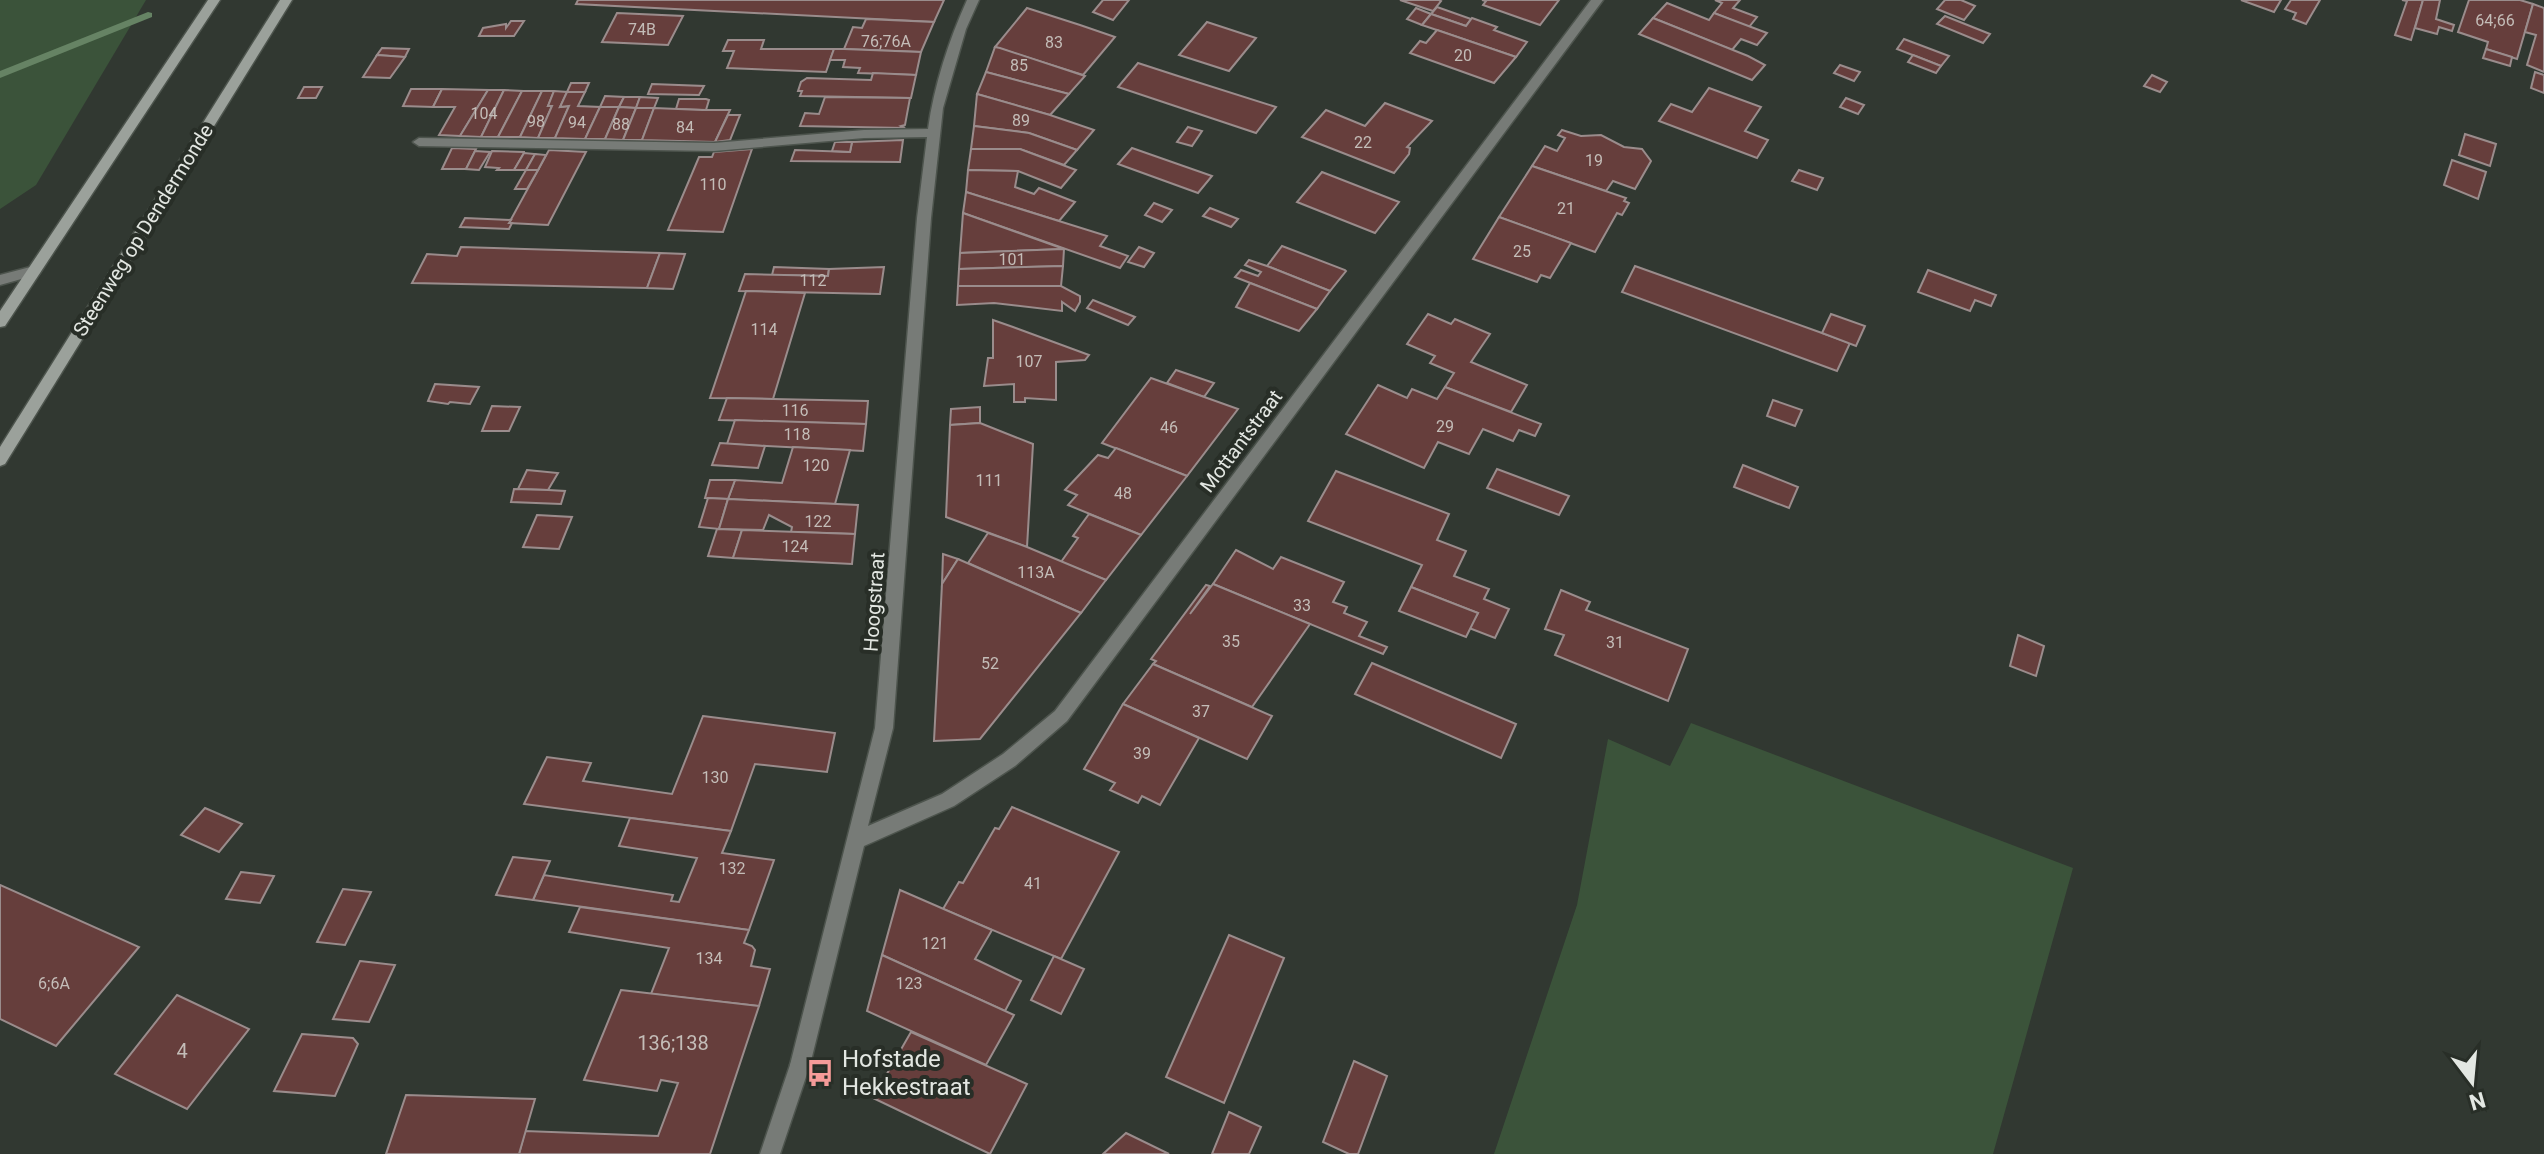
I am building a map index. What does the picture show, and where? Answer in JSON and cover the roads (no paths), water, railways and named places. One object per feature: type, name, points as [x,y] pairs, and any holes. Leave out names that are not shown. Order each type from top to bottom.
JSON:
[{"type":"main road","points":[[0,322],[214,0]]},
{"type":"main road","name":"Steenweg op Dendermonde","points":[[0,460],[286,0]]},
{"type":"street","name":"Hoogstraat","points":[[770,1154],[800,1065],[859,839],[884,728],[924,218],[937,108],[960,29],[973,0]]},
{"type":"street","name":"Mottantstraat","points":[[859,839],[948,800],[1009,760],[1061,716],[1597,0]]},
{"type":"street","points":[[419,142],[714,147],[864,134],[935,133]]},
{"type":"street","points":[[0,280],[34,271]]},
{"type":"waterway","points":[[0,75],[148,15]]},
{"type":"place","name":"Hofstade Hekkestraat","points":[[820,1073]]}]
